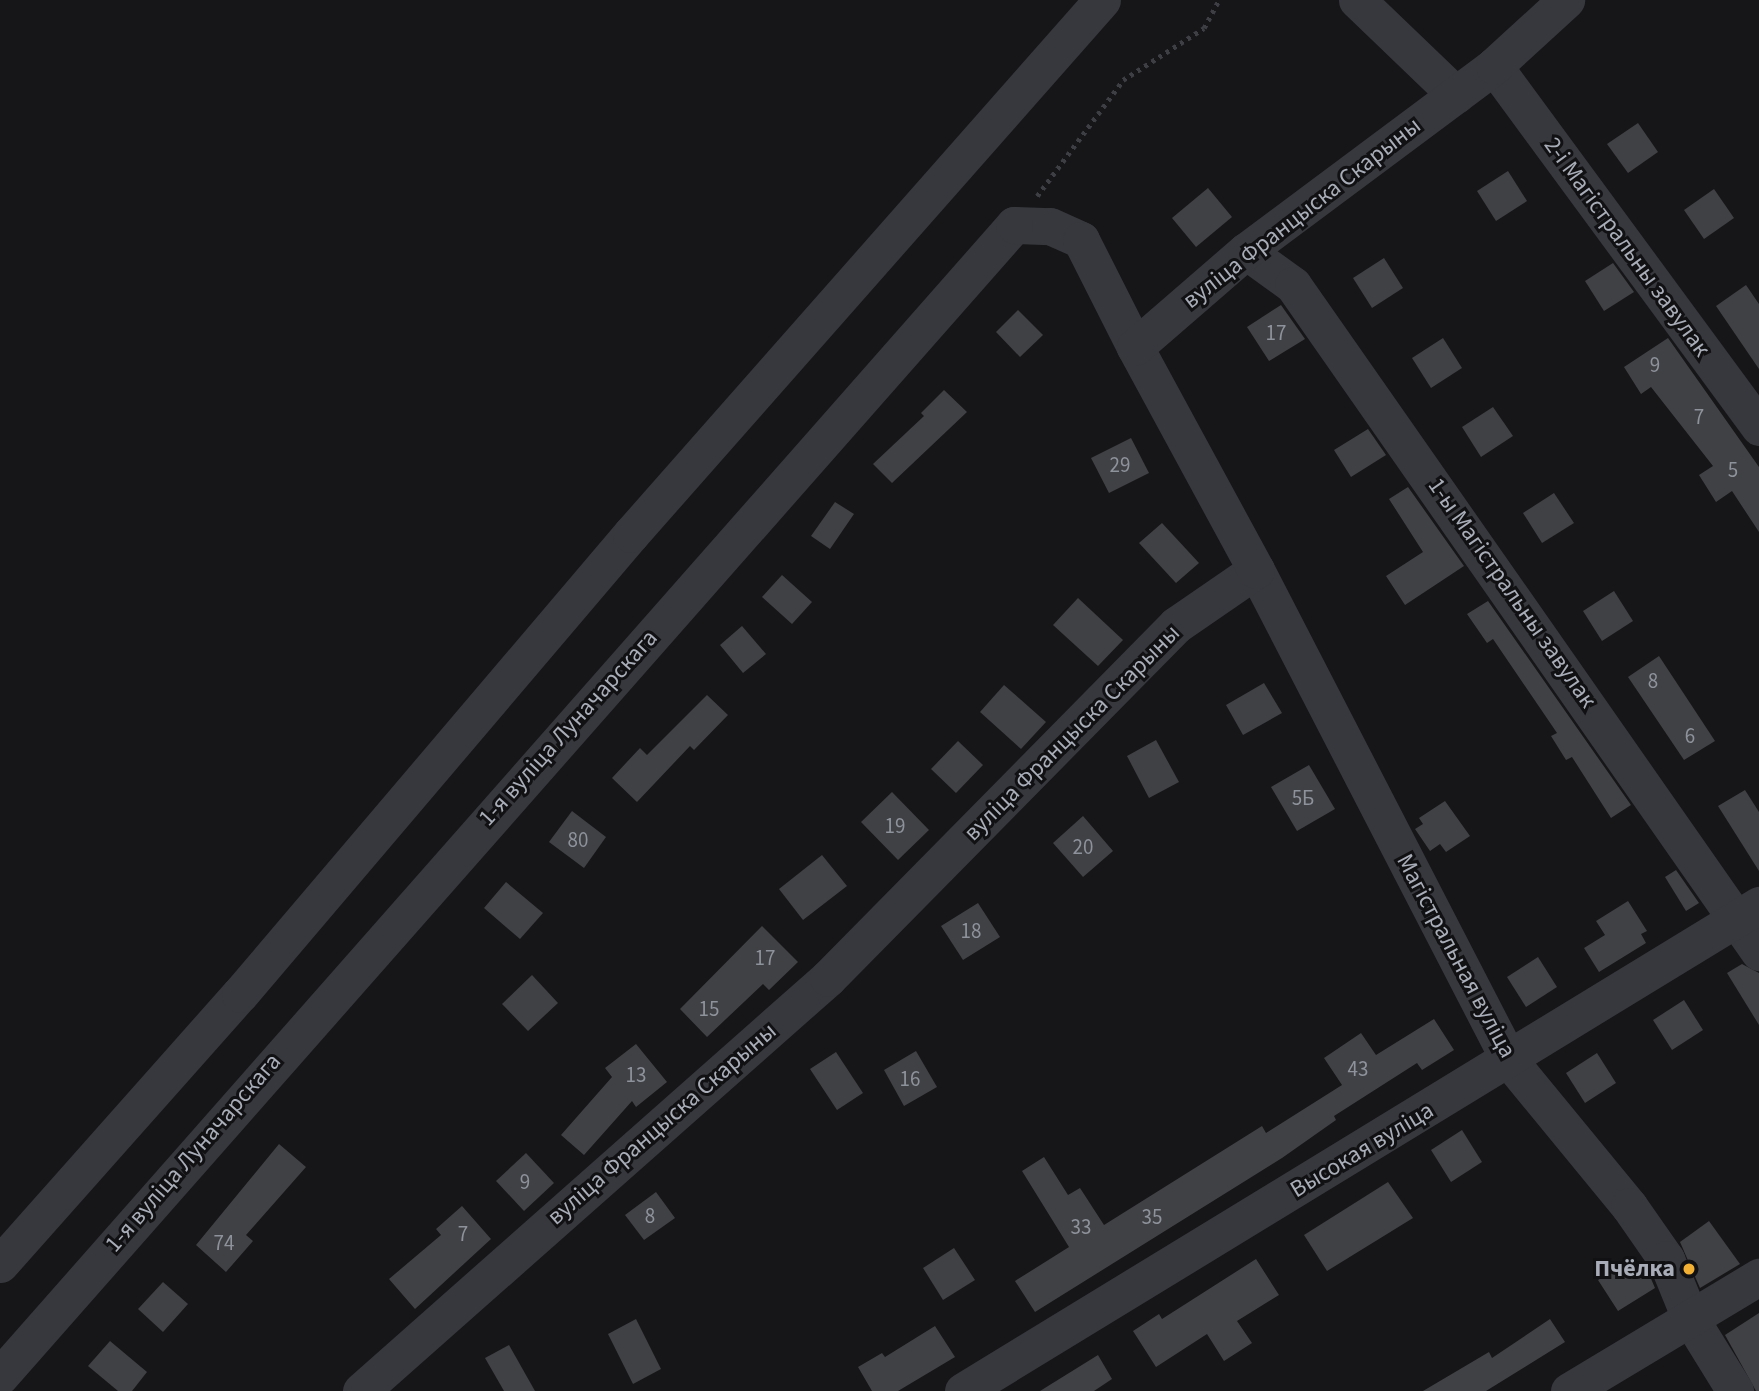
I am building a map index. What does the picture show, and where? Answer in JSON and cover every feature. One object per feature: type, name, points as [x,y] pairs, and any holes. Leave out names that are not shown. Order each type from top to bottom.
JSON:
[{"type":"street","points":[[0,1264],[240,994],[649,513],[1102,0]]},
{"type":"street","points":[[1357,0],[1456,95]]},
{"type":"street","name":"вуліца Францыска Скарыны","points":[[1135,347],[1246,251],[1494,66],[1566,0]]},
{"type":"street","name":"2-і Магістральны завулак","points":[[1494,66],[1759,427]]},
{"type":"street","points":[[1014,225],[1050,226],[1082,240],[1135,347],[1256,570]]},
{"type":"street","name":"1-я вуліца Луначарскага","points":[[0,1376],[1014,225]]},
{"type":"street","name":"1-ы Магістральны завулак","points":[[1246,251],[1293,285],[1615,740],[1747,912],[1759,952]]},
{"type":"street","name":"вуліца Францыска Скарыны","points":[[361,1391],[828,978],[1176,625],[1256,570]]},
{"type":"street","name":"Магістральная вуліца","points":[[1256,570],[1509,1060],[1637,1216],[1666,1259],[1690,1318],[1735,1391]]},
{"type":"street","name":"Высокая вуліца","points":[[963,1391],[1509,1060],[1747,912]]},
{"type":"street","points":[[1569,1391],[1759,1278]]},
{"type":"path","points":[[1014,225],[1123,80],[1204,28],[1219,0]]},
{"type":"building","points":[[1638,123],[1658,152],[1628,173],[1607,144]]},
{"type":"building","points":[[1508,171],[1527,201],[1496,221],[1477,191]]},
{"type":"building","points":[[1208,188],[1232,217],[1196,247],[1172,218]]},
{"type":"building","points":[[1714,189],[1734,218],[1704,239],[1684,210]]},
{"type":"building","points":[[1384,258],[1403,288],[1372,308],[1353,278]]},
{"type":"building","points":[[1613,263],[1634,292],[1604,311],[1585,281]]},
{"type":"building","points":[[1746,285],[1759,304],[1759,369],[1716,306]]},
{"type":"building","points":[[1281,305],[1305,339],[1269,361],[1247,327]]},
{"type":"building","points":[[1018,310],[1043,335],[1020,357],[996,332]]},
{"type":"building","points":[[1443,338],[1462,368],[1431,388],[1412,358]]},
{"type":"building","points":[[1668,338],[1759,467],[1759,532],[1732,491],[1716,502],[1699,475],[1713,466],[1651,387],[1641,394],[1624,367]]},
{"type":"building","points":[[944,390],[967,412],[892,483],[873,464],[924,416],[921,413]]},
{"type":"building","points":[[1493,407],[1513,436],[1481,457],[1462,427]]},
{"type":"building","points":[[1368,429],[1386,455],[1351,477],[1334,450]]},
{"type":"building","points":[[1131,438],[1149,473],[1109,493],[1091,458]]},
{"type":"building","points":[[1408,487],[1464,566],[1405,605],[1386,576],[1423,552],[1389,499]]},
{"type":"building","points":[[1554,493],[1574,523],[1542,543],[1523,513]]},
{"type":"building","points":[[835,502],[854,514],[830,549],[811,536]]},
{"type":"building","points":[[1162,523],[1199,563],[1176,583],[1139,543]]},
{"type":"building","points":[[782,575],[812,602],[792,624],[762,597]]},
{"type":"building","points":[[1614,591],[1633,621],[1602,641],[1583,611]]},
{"type":"building","points":[[1078,598],[1123,640],[1098,666],[1053,625]]},
{"type":"building","points":[[1488,601],[1631,805],[1611,818],[1572,757],[1566,760],[1551,736],[1557,733],[1493,639],[1487,643],[1467,614]]},
{"type":"building","points":[[742,626],[766,654],[743,673],[720,645]]},
{"type":"building","points":[[1659,656],[1715,741],[1684,760],[1628,677]]},
{"type":"building","points":[[1264,683],[1282,713],[1243,735],[1226,705]]},
{"type":"building","points":[[1004,685],[1046,722],[1021,749],[980,712]]},
{"type":"building","points":[[707,695],[728,715],[694,750],[690,746],[637,802],[612,778],[640,748],[647,755]]},
{"type":"building","points":[[1156,740],[1179,782],[1149,798],[1127,756]]},
{"type":"building","points":[[958,741],[983,765],[956,793],[931,769]]},
{"type":"building","points":[[1309,765],[1335,809],[1297,831],[1271,787]]},
{"type":"building","points":[[1745,790],[1759,812],[1759,871],[1718,806]]},
{"type":"building","points":[[892,792],[929,830],[898,860],[861,822]]},
{"type":"building","points":[[1445,801],[1470,836],[1446,852],[1440,844],[1430,851],[1415,829],[1423,824],[1419,818]]},
{"type":"building","points":[[572,811],[606,837],[584,868],[549,842]]},
{"type":"building","points":[[1083,816],[1113,851],[1083,877],[1053,843]]},
{"type":"building","points":[[822,855],[847,886],[803,920],[779,889]]},
{"type":"building","points":[[1676,870],[1699,903],[1686,911],[1665,877]]},
{"type":"building","points":[[506,882],[543,913],[520,939],[484,908]]},
{"type":"building","points":[[1628,901],[1647,931],[1641,934],[1646,943],[1599,972],[1584,948],[1605,935],[1596,921]]},
{"type":"building","points":[[978,903],[1000,937],[963,960],[941,926]]},
{"type":"building","points":[[762,926],[798,962],[769,990],[763,984],[707,1037],[680,1009]]},
{"type":"building","points":[[1538,957],[1557,987],[1526,1007],[1507,977]]},
{"type":"building","points":[[1742,964],[1759,973],[1759,1025],[1727,973]]},
{"type":"building","points":[[532,975],[558,1003],[528,1031],[502,1004]]},
{"type":"building","points":[[1684,1000],[1703,1030],[1672,1050],[1653,1020]]},
{"type":"building","points":[[1434,1019],[1454,1050],[1422,1070],[1417,1063],[1334,1116],[1336,1120],[1282,1158],[1035,1312],[1015,1281],[1069,1247],[1022,1171],[1044,1157],[1068,1195],[1080,1188],[1104,1225],[1262,1126],[1266,1133],[1342,1085],[1324,1058],[1361,1033],[1376,1055]]},
{"type":"building","points":[[636,1044],[667,1082],[636,1107],[632,1101],[584,1155],[561,1135],[612,1077],[605,1068]]},
{"type":"building","points":[[916,1051],[937,1087],[904,1106],[884,1070]]},
{"type":"building","points":[[836,1052],[863,1093],[837,1110],[810,1069]]},
{"type":"building","points":[[1597,1053],[1616,1083],[1585,1103],[1566,1073]]},
{"type":"building","points":[[1462,1130],[1482,1162],[1451,1182],[1431,1150]]},
{"type":"building","points":[[279,1144],[306,1167],[246,1235],[253,1241],[226,1272],[196,1245]]},
{"type":"building","points":[[526,1153],[554,1183],[524,1211],[496,1181]]},
{"type":"building","points":[[1388,1182],[1413,1218],[1327,1271],[1304,1235]]},
{"type":"building","points":[[656,1192],[675,1218],[644,1240],[625,1215]]},
{"type":"building","points":[[462,1206],[491,1239],[415,1309],[389,1279],[441,1235],[436,1229]]},
{"type":"building","points":[[1709,1221],[1740,1264],[1700,1288],[1680,1242]]},
{"type":"building","points":[[954,1248],[975,1280],[943,1300],[923,1268]]},
{"type":"building","points":[[1256,1259],[1279,1295],[1237,1321],[1252,1343],[1224,1361],[1207,1334],[1156,1367],[1133,1331],[1159,1314],[1162,1319]]},
{"type":"building","points":[[1631,1260],[1638,1272],[1646,1267],[1655,1288],[1618,1311],[1598,1280]]},
{"type":"building","points":[[163,1282],[188,1304],[163,1332],[138,1309]]},
{"type":"building","points":[[1759,1313],[1759,1391],[1756,1391],[1725,1335]]},
{"type":"building","points":[[636,1319],[661,1369],[633,1384],[608,1334]]},
{"type":"building","points":[[1550,1319],[1565,1342],[1486,1391],[1423,1391],[1489,1352],[1492,1358]]},
{"type":"building","points":[[935,1326],[955,1357],[898,1391],[872,1391],[858,1367],[882,1353],[885,1357]]},
{"type":"building","points":[[110,1341],[147,1372],[132,1391],[118,1391],[88,1366]]},
{"type":"building","points":[[509,1345],[535,1391],[504,1391],[485,1358]]},
{"type":"building","points":[[1098,1355],[1112,1379],[1094,1391],[1040,1391]]},
{"type":"place","name":"Пчёлка","points":[[1689,1269]]}]
